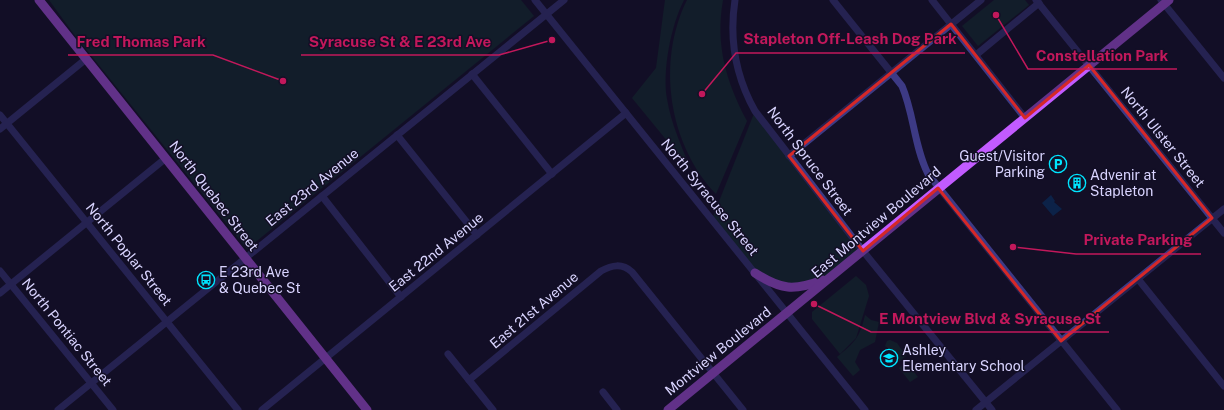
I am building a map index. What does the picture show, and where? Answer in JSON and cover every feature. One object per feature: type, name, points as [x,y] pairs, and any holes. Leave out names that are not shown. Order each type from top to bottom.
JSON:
[{"type":"main road","name":"North Quebec Street","points":[[39,0],[367,410]]},
{"type":"main road","name":"East Montview Boulevard","points":[[786,314],[1165,1]]},
{"type":"main road","points":[[755,273],[770,282],[788,288],[807,286],[831,277]]},
{"type":"main road","name":"Montview Boulevard","points":[[668,410],[786,314]]},
{"type":"street","name":"North Syracuse Street","points":[[535,0],[755,273],[786,314],[865,410]]},
{"type":"street","name":"East 23rd Avenue","points":[[58,410],[564,0]]},
{"type":"street","name":"North Spruce Street","points":[[735,0],[732,29],[734,51],[739,74],[746,95],[755,111],[863,251],[992,410]]},
{"type":"street","points":[[833,0],[902,86],[907,96],[921,159],[938,188],[1117,410]]},
{"type":"street","points":[[932,0],[1025,118]]},
{"type":"street","points":[[789,156],[981,0]]},
{"type":"street","points":[[1165,1],[1224,78]]},
{"type":"street","points":[[976,55],[1038,2]]},
{"type":"street","name":"North Ulster Street","points":[[1038,2],[1224,233]]},
{"type":"street","points":[[0,129],[86,59]]},
{"type":"street","points":[[472,74],[552,174]]},
{"type":"street","name":"East 22nd Avenue","points":[[262,410],[626,113]]},
{"type":"street","name":"North Poplar Street","points":[[0,115],[238,410]]},
{"type":"street","points":[[397,135],[477,235]]},
{"type":"street","points":[[0,293],[166,158]]},
{"type":"street","points":[[322,196],[401,297]]},
{"type":"street","points":[[976,410],[1224,209]]},
{"type":"street","name":"East 21st Avenue","points":[[469,380],[601,271],[618,266],[623,266],[632,272],[713,373]]},
{"type":"street","name":"North Pontiac Street","points":[[0,271],[113,410]]},
{"type":"street","points":[[1138,279],[1224,386]]},
{"type":"street","points":[[448,354],[493,410]]},
{"type":"street","points":[[713,373],[743,410]]},
{"type":"street","points":[[603,392],[617,410]]},
{"type":"highlighted area","points":[[951,24],[1025,118],[1089,65],[1212,218],[1061,341],[938,188],[863,251],[789,156]]},
{"type":"green space","points":[[49,0],[521,0],[534,16],[247,249],[73,33]]},
{"type":"green space","points":[[665,0],[684,0],[675,22],[669,48],[666,88],[671,117],[691,170],[632,98],[656,68]]},
{"type":"green space","points":[[687,0],[723,0],[720,32],[724,62],[733,92],[747,121],[716,194],[700,174],[687,152],[678,127],[672,102],[670,76],[672,50],[677,24]]},
{"type":"green space","points":[[994,0],[1025,0],[1029,5],[978,46],[962,26]]},
{"type":"green space","points":[[755,111],[863,251],[831,277],[799,288],[755,273],[712,219]]},
{"type":"green space","points":[[856,276],[866,285],[869,296],[856,338],[840,354],[812,319],[812,312]]},
{"type":"green space","points":[[865,315],[871,320],[879,322],[875,342],[860,350],[855,362],[860,370],[853,376],[837,357],[856,339]]},
{"type":"green space","points":[[890,340],[897,343],[906,356],[899,362],[893,352],[885,346],[887,341]]},
{"type":"green space","points":[[906,362],[918,377],[910,382],[899,368]]},
{"type":"water","points":[[1051,195],[1055,201],[1054,202],[1062,209],[1053,216],[1042,203]]},
{"type":"place","name":"Constellation Park","points":[[996,15]]},
{"type":"place","name":"Syracuse St & E 23rd Ave","points":[[552,40]]},
{"type":"place","name":"Fred Thomas Park","points":[[283,81]]},
{"type":"place","name":"Stapleton Off-Leash Dog Park","points":[[702,94]]},
{"type":"place","name":"Guest/Visitor Parking","points":[[1058,164]]},
{"type":"place","name":"Advenir at Stapleton","points":[[1077,183]]},
{"type":"place","name":"Private Parking","points":[[1013,247]]},
{"type":"place","name":"E 23rd Ave & Quebec St","points":[[206,280]]},
{"type":"place","name":"E Montview Blvd & Syracuse St","points":[[814,304]]},
{"type":"place","name":"Ashley Elementary School","points":[[889,358]]}]
